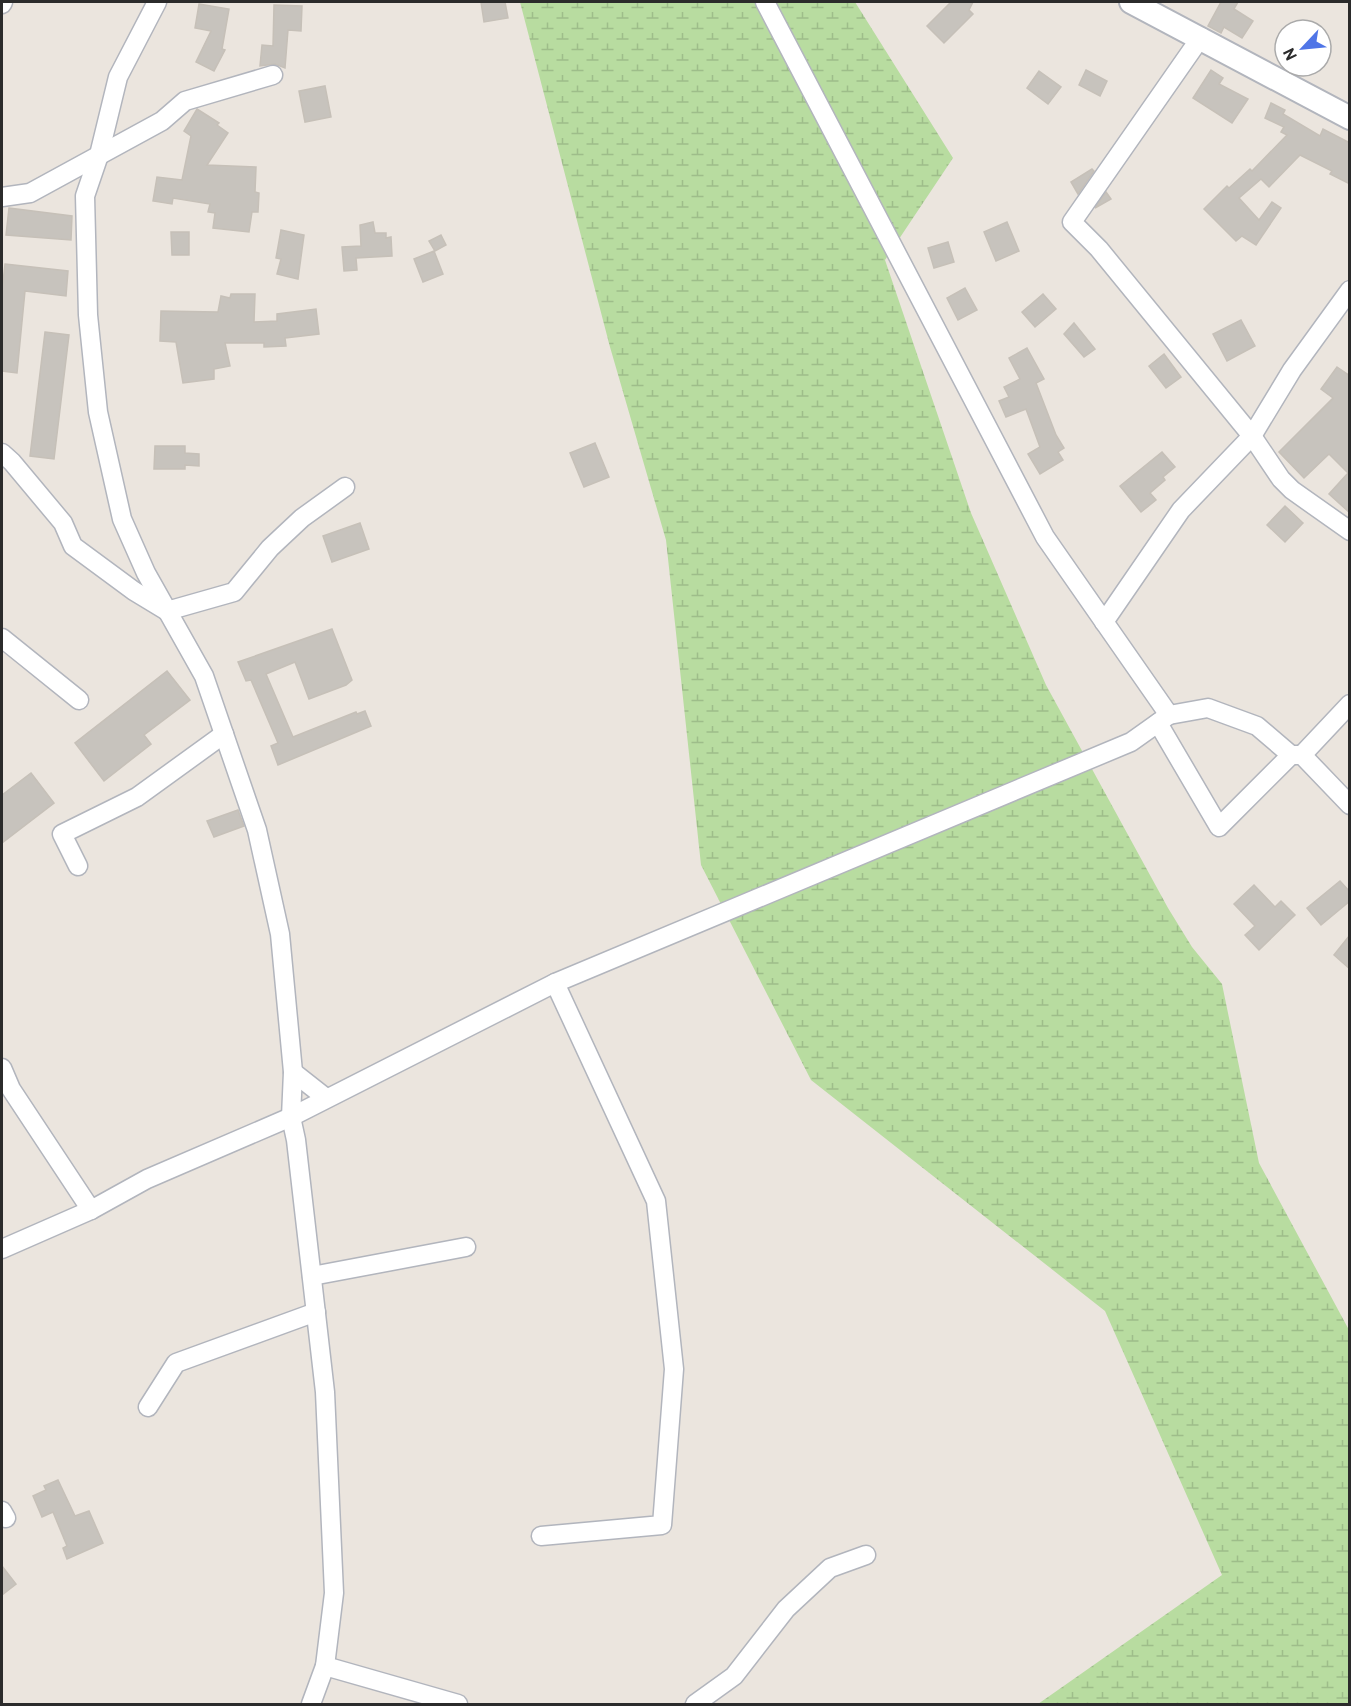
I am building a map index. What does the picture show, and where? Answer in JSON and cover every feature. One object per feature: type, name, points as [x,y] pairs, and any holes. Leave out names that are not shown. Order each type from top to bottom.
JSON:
[{"type":"street","points":[[157,2],[118,77],[99,155],[85,196],[88,315],[98,412],[122,519],[146,573],[204,676],[257,830],[280,934],[293,1072],[291,1117],[296,1140],[326,1392],[334,1593],[325,1666],[311,1704]]},
{"type":"street","points":[[765,2],[1045,537],[1104,622],[1163,719],[1219,827],[1350,704]]},
{"type":"street","points":[[1131,2],[1201,37],[1350,118]]},
{"type":"street","points":[[1201,37],[1072,222],[1100,249],[1252,436],[1292,490],[1350,531]]},
{"type":"street","points":[[2,196],[30,193],[162,121],[185,100],[273,75]]},
{"type":"street","points":[[1104,622],[1181,510],[1252,436],[1292,370],[1350,290]]},
{"type":"street","points":[[2,453],[63,523],[73,546],[134,591],[167,611],[234,592],[270,548],[302,518],[345,487]]},
{"type":"street","points":[[2,638],[78,700]]},
{"type":"street","points":[[2,1249],[91,1210],[147,1179],[291,1117],[555,983],[1131,742],[1163,719],[1208,708],[1257,726],[1296,755],[1350,805]]},
{"type":"street","points":[[78,866],[62,834],[137,797],[224,734]]},
{"type":"street","points":[[541,1536],[662,1525],[674,1369],[656,1201],[555,983]]},
{"type":"street","points":[[2,1068],[11,1089],[91,1210]]},
{"type":"street","points":[[293,1072],[327,1098]]},
{"type":"street","points":[[312,1276],[466,1247]]},
{"type":"street","points":[[148,1407],[176,1363],[316,1312]]},
{"type":"street","points":[[695,1704],[734,1676],[786,1609],[830,1568],[866,1556]]},
{"type":"street","points":[[325,1666],[458,1704]]},
{"type":"green space","points":[[520,2],[855,2],[953,158],[885,260],[971,513],[1046,685],[1168,908],[1192,947],[1222,984],[1259,1163],[1349,1330],[1349,1704],[1038,1704],[1222,1575],[1105,1311],[811,1080],[701,865],[666,540],[610,347]]},
{"type":"building","points":[[481,2],[505,2],[508,18],[484,22]]},
{"type":"building","points":[[951,2],[973,2],[969,10],[973,14],[944,43],[927,26]]},
{"type":"building","points":[[1221,2],[1238,2],[1234,9],[1253,21],[1242,38],[1224,27],[1221,33],[1208,26]]},
{"type":"building","points":[[199,4],[229,9],[222,49],[225,50],[214,71],[196,62],[211,31],[195,28]]},
{"type":"building","points":[[274,5],[302,6],[301,31],[288,30],[285,68],[275,64],[260,66],[262,45],[273,46]]},
{"type":"building","points":[[1086,70],[1107,81],[1100,96],[1079,85]]},
{"type":"building","points":[[1211,70],[1223,78],[1219,84],[1248,99],[1232,123],[1193,98]]},
{"type":"building","points":[[1039,71],[1061,87],[1048,104],[1027,88]]},
{"type":"building","points":[[325,86],[331,117],[305,122],[299,91]]},
{"type":"building","points":[[1271,103],[1285,110],[1283,114],[1320,136],[1323,129],[1350,143],[1350,184],[1330,174],[1332,171],[1300,155],[1269,187],[1261,179],[1239,198],[1259,220],[1272,202],[1281,208],[1256,245],[1242,236],[1236,241],[1204,209],[1227,186],[1229,188],[1250,169],[1252,171],[1287,135],[1281,132],[1284,127],[1265,118]]},
{"type":"building","points":[[197,109],[219,123],[217,125],[228,133],[207,165],[256,167],[255,192],[259,193],[258,212],[252,212],[249,232],[213,228],[215,213],[208,212],[210,204],[173,198],[172,204],[153,201],[157,177],[182,180],[191,136],[184,131]]},
{"type":"building","points":[[1092,169],[1094,171],[1078,194],[1071,182]]},
{"type":"building","points":[[1106,192],[1111,199],[1095,208]]},
{"type":"building","points":[[9,208],[72,216],[71,240],[6,235]]},
{"type":"building","points":[[373,222],[375,233],[386,233],[386,238],[391,237],[392,256],[356,258],[357,270],[344,271],[342,247],[361,246],[360,225]]},
{"type":"building","points":[[1007,222],[1019,251],[996,261],[984,232]]},
{"type":"building","points":[[281,230],[304,235],[298,279],[277,274],[281,259],[276,258]]},
{"type":"building","points":[[171,232],[189,232],[189,255],[172,255]]},
{"type":"building","points":[[441,235],[446,245],[435,251],[429,241]]},
{"type":"building","points":[[948,242],[954,262],[934,268],[928,248]]},
{"type":"building","points":[[434,251],[443,274],[423,282],[414,259]]},
{"type":"building","points":[[5,264],[68,271],[66,296],[25,291],[17,373],[2,371],[2,291]]},
{"type":"building","points":[[965,288],[977,310],[958,320],[947,298]]},
{"type":"building","points":[[231,294],[255,294],[254,322],[277,321],[277,314],[316,309],[319,334],[285,338],[286,346],[264,347],[264,343],[225,343],[230,366],[214,369],[214,379],[183,383],[176,342],[160,341],[161,311],[218,312],[221,296],[230,298]]},
{"type":"building","points":[[1043,294],[1056,309],[1035,327],[1022,312]]},
{"type":"building","points":[[1241,320],[1255,346],[1227,361],[1213,334]]},
{"type":"building","points":[[1074,323],[1095,349],[1084,357],[1064,334]]},
{"type":"building","points":[[45,332],[69,335],[54,459],[30,456]]},
{"type":"building","points":[[1027,348],[1044,379],[1036,383],[1056,435],[1064,448],[1058,452],[1063,460],[1040,474],[1028,454],[1040,447],[1026,409],[1006,417],[999,401],[1009,397],[1004,387],[1020,379],[1009,358]]},
{"type":"building","points":[[1164,354],[1181,377],[1166,388],[1149,366]]},
{"type":"building","points":[[1337,367],[1350,376],[1350,513],[1329,494],[1348,473],[1329,454],[1304,478],[1279,452],[1333,398],[1321,389]]},
{"type":"building","points":[[595,443],[609,477],[584,487],[570,453]]},
{"type":"building","points":[[155,446],[185,446],[185,453],[199,454],[199,466],[185,465],[185,469],[154,469]]},
{"type":"building","points":[[1162,452],[1175,467],[1163,477],[1165,480],[1150,493],[1156,500],[1141,512],[1120,486]]},
{"type":"building","points":[[1285,506],[1303,523],[1285,542],[1267,525]]},
{"type":"building","points":[[360,523],[369,549],[332,562],[323,536]]},
{"type":"building","points":[[332,629],[352,680],[346,685],[309,699],[295,662],[266,674],[293,737],[356,712],[357,714],[365,711],[371,726],[278,765],[271,746],[278,743],[251,680],[246,681],[238,662]]},
{"type":"building","points":[[167,671],[190,700],[144,735],[151,744],[104,781],[75,743]]},
{"type":"building","points":[[31,773],[54,803],[2,843],[2,795]]},
{"type":"building","points":[[238,810],[244,826],[214,837],[207,821]]},
{"type":"building","points":[[1340,881],[1350,892],[1350,901],[1321,925],[1307,908]]},
{"type":"building","points":[[1254,885],[1275,907],[1281,901],[1295,915],[1259,950],[1245,935],[1255,926],[1234,904]]},
{"type":"building","points":[[1350,935],[1350,969],[1334,955]]},
{"type":"building","points":[[58,1480],[75,1516],[89,1511],[103,1543],[67,1559],[63,1548],[67,1546],[53,1512],[42,1517],[33,1496],[46,1490],[44,1486]]},
{"type":"building","points":[[2,1566],[16,1584],[2,1595]]}]
